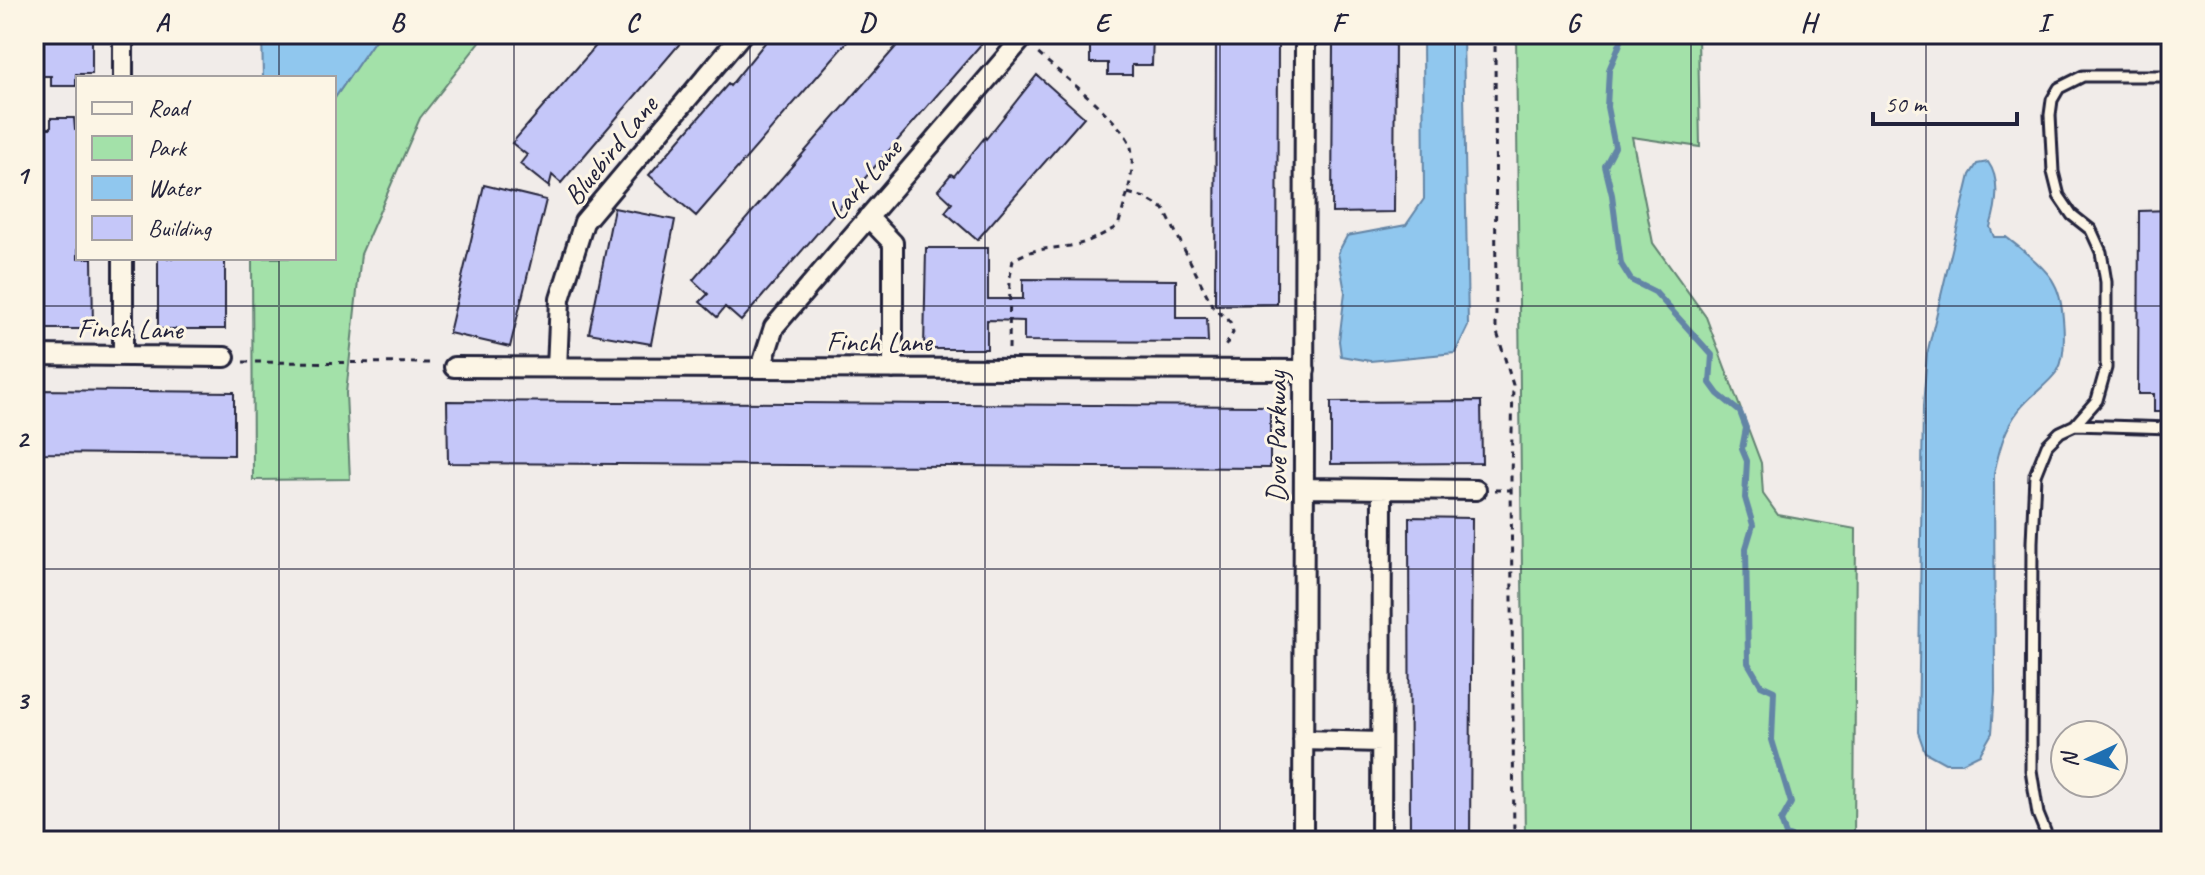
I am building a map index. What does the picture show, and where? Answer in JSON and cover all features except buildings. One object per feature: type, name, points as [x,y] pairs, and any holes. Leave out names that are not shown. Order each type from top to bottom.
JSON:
[{"type":"street","name":"Bluebird Lane","points":[[557,368],[560,299],[584,222],[742,34]]},
{"type":"street","name":"Dove Parkway","points":[[1303,841],[1305,34]]},
{"type":"street","name":"Lark Lane","points":[[761,368],[774,327],[1024,36]]},
{"type":"street","points":[[123,39],[123,76]]},
{"type":"street","points":[[868,217],[893,243],[893,369]]},
{"type":"street","points":[[123,260],[123,356]]},
{"type":"street","name":"Finch Lane","points":[[34,355],[225,357]]},
{"type":"street","name":"Finch Lane","points":[[454,367],[1305,370]]},
{"type":"street","points":[[1304,488],[1476,490]]},
{"type":"street","points":[[1381,841],[1382,489]]},
{"type":"street","points":[[1303,740],[1381,742]]},
{"type":"lane","points":[[2049,841],[2036,802],[2031,770],[2035,475],[2047,445],[2060,432],[2075,425],[2097,400],[2106,368],[2106,282],[2101,252],[2091,230],[2072,215],[2059,196],[2051,147],[2052,100],[2059,88],[2083,76],[2171,76]]},
{"type":"lane","points":[[2075,425],[2171,428]]},
{"type":"path","points":[[1495,34],[1496,329],[1513,385],[1514,841]]},
{"type":"path","points":[[1009,369],[1013,260],[1026,251],[1072,246],[1093,240],[1118,226],[1128,193],[1133,157],[1126,133],[1024,36]]},
{"type":"path","points":[[1128,193],[1164,209],[1213,307],[1230,322],[1233,333],[1210,370]]},
{"type":"path","points":[[225,357],[243,362],[442,363],[454,367]]},
{"type":"green space","points":[[379,34],[486,34],[420,118],[361,254],[346,393],[350,479],[253,480],[252,260],[336,260],[336,96]]},
{"type":"green space","points":[[1516,34],[1698,34],[1700,147],[1632,137],[1653,243],[1706,317],[1761,463],[1763,494],[1778,515],[1856,529],[1854,841],[1525,841]]},
{"type":"water","points":[[262,34],[379,34],[336,96],[336,76],[263,76]]},
{"type":"water","points":[[1423,34],[1463,34],[1468,326],[1455,353],[1370,361],[1341,356],[1339,341],[1345,292],[1338,253],[1347,236],[1406,225],[1424,199]]},
{"type":"water","points":[[1988,162],[1996,185],[1990,227],[1994,237],[2006,237],[2051,279],[2063,315],[2064,340],[2058,370],[2023,405],[2009,425],[1994,474],[1995,692],[1992,733],[1980,754],[1962,763],[1945,763],[1925,752],[1918,732],[1923,407],[1927,354],[1970,175],[1977,164]]},
{"type":"waterway","points":[[1624,34],[1609,70],[1607,107],[1615,147],[1605,166],[1621,264],[1631,280],[1655,292],[1712,355],[1710,383],[1740,412],[1746,428],[1742,449],[1747,461],[1745,498],[1753,525],[1746,548],[1748,663],[1761,685],[1774,691],[1772,740],[1791,803],[1781,821],[1786,835],[1803,841]]}]
